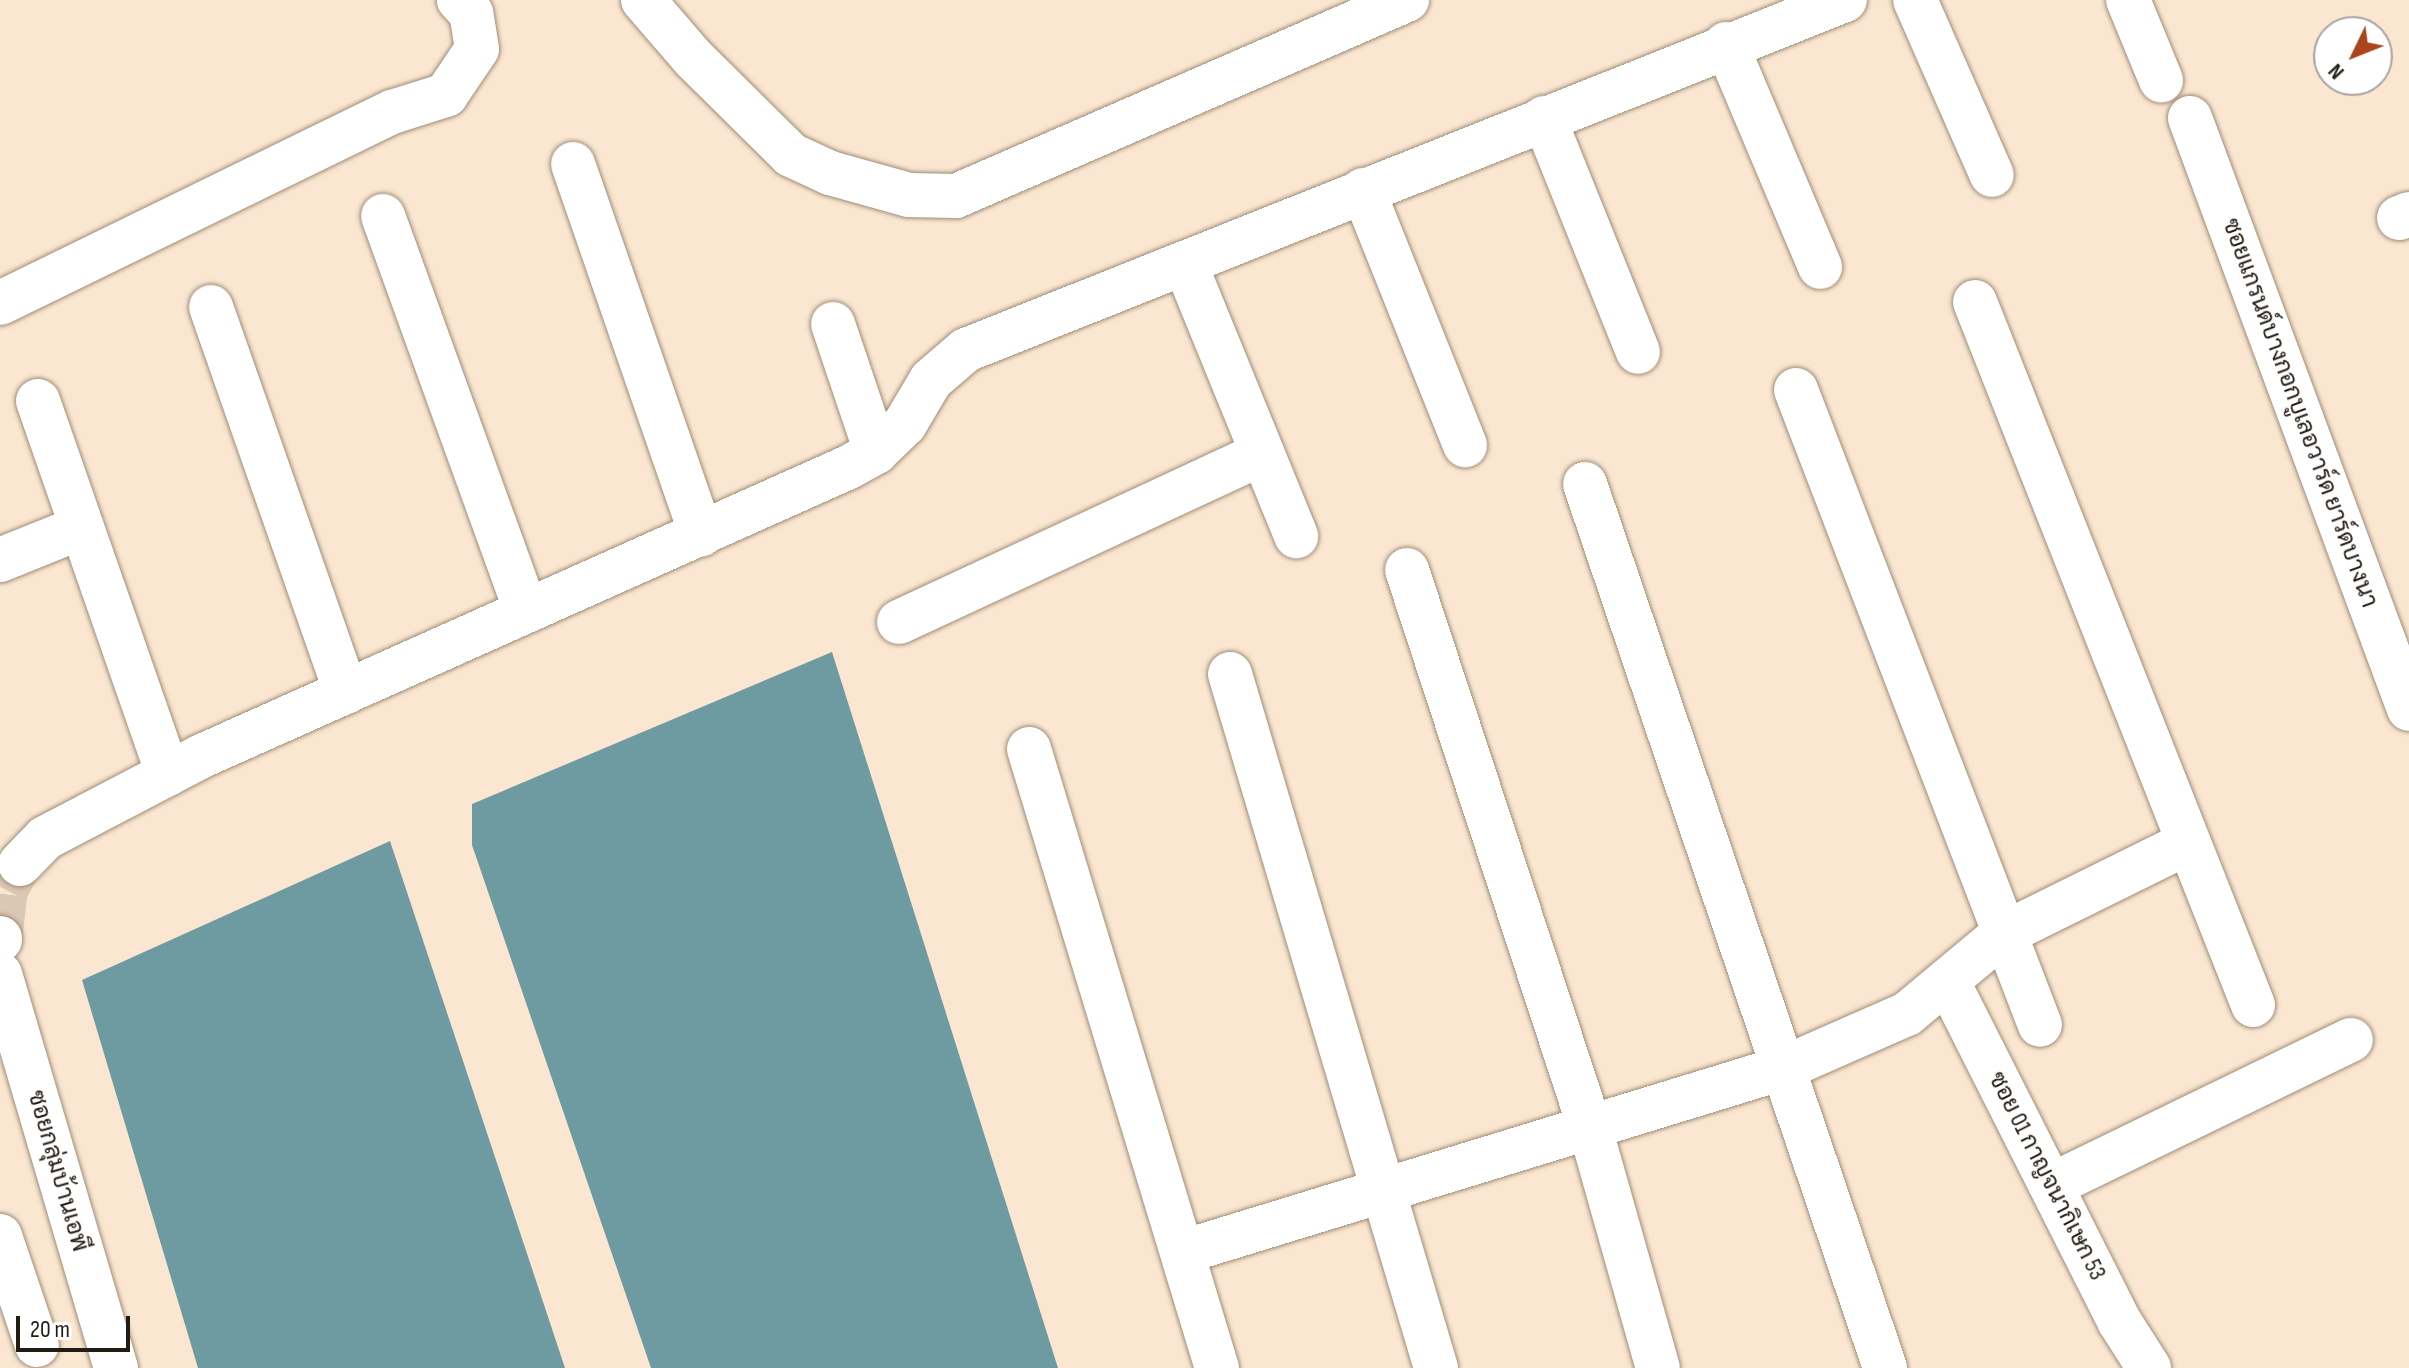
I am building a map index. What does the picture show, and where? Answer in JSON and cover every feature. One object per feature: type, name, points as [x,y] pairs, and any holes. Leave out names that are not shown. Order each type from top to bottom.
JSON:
[{"type":"street","points":[[0,303],[392,112],[446,95],[477,49],[471,13],[459,0]]},
{"type":"street","points":[[643,0],[694,59],[791,155],[830,173],[909,195],[956,196],[1407,0]]},
{"type":"street","points":[[20,864],[45,838],[168,774],[876,452],[905,424],[931,380],[966,350],[1186,266],[1363,190],[1726,44],[1845,0]]},
{"type":"street","points":[[1915,0],[1992,175]]},
{"type":"street","points":[[2128,0],[2161,80]]},
{"type":"street","points":[[1726,44],[1820,267]]},
{"type":"street","points":[[1544,118],[1638,352]]},
{"type":"street","name":"ซอยแกรนด์บางกอกบูเลอวาร์ด ยาร์ดบางนา","points":[[2190,118],[2409,709]]},
{"type":"street","points":[[573,164],[701,534]]},
{"type":"street","points":[[1363,190],[1465,445]]},
{"type":"street","points":[[383,216],[526,611]]},
{"type":"street","points":[[1186,266],[1296,536]]},
{"type":"street","points":[[1975,302],[2253,1005]]},
{"type":"street","points":[[211,307],[346,692]]},
{"type":"street","points":[[833,324],[876,452]]},
{"type":"street","points":[[1796,390],[2040,1025]]},
{"type":"street","points":[[38,401],[168,774]]},
{"type":"street","points":[[899,622],[1261,454]]},
{"type":"street","points":[[1585,484],[1786,1067],[1885,1368]]},
{"type":"street","points":[[0,560],[82,527]]},
{"type":"street","points":[[1407,570],[1590,1128],[1658,1368]]},
{"type":"street","points":[[1230,674],[1436,1368]]},
{"type":"street","points":[[1029,749],[1186,1251],[1217,1368]]},
{"type":"street","points":[[1186,1251],[1383,1187],[1590,1128],[1786,1067],[1907,1014],[2003,934],[2187,843]]},
{"type":"street","name":"ซอยกลุ่มบ้านเอพี","points":[[0,974],[116,1368]]},
{"type":"street","name":"ซอย 01 กาญจนากิเษก 53","points":[[1948,982],[2054,1184],[2119,1321],[2149,1368]]},
{"type":"street","points":[[2054,1184],[2351,1040]]},
{"type":"street","points":[[0,1236],[37,1345]]},
{"type":"water","points":[[832,652],[1058,1368],[651,1368],[472,845],[472,804]]},
{"type":"water","points":[[390,841],[565,1368],[198,1368],[82,980]]},
{"type":"tunnel","points":[[0,938],[6,890],[20,864]]}]
